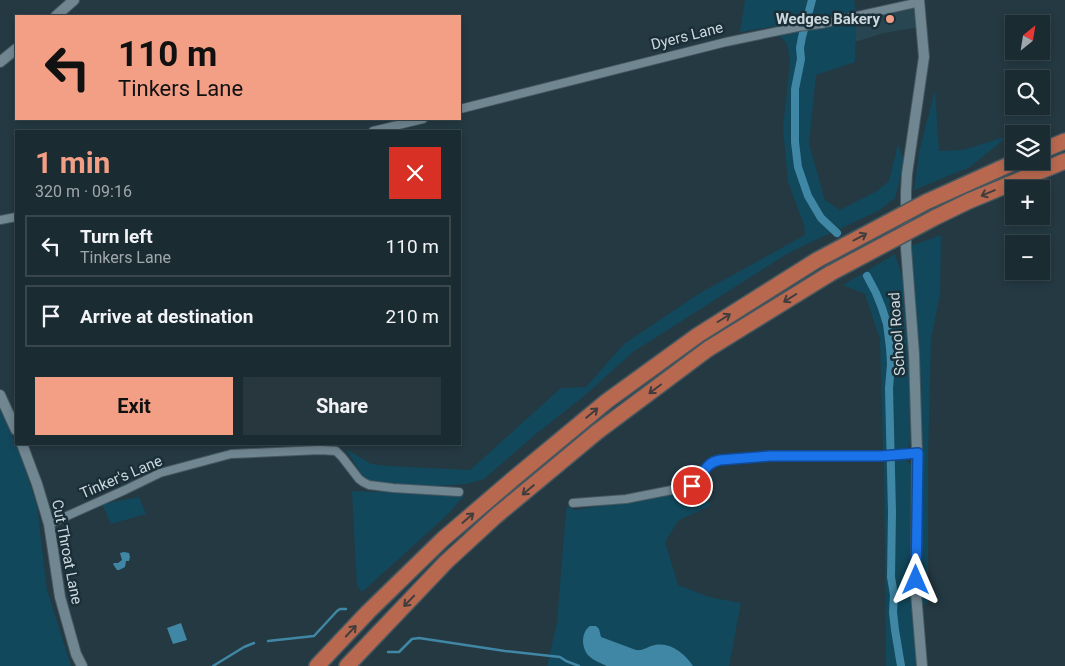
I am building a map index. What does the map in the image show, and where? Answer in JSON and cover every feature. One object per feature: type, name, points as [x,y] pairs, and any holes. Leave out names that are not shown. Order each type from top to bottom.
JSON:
[{"type":"highway","points":[[1050,147],[1065,141]]},
{"type":"highway","points":[[347,666],[446,562],[496,516],[597,432],[708,349],[831,273],[934,218],[969,201],[1065,161]]},
{"type":"highway","points":[[318,666],[368,612],[443,539],[607,401],[698,335],[816,260],[926,202],[1005,166]]},
{"type":"street","points":[[57,15],[74,0]]},
{"type":"street","name":"Dyers Lane","points":[[461,109],[726,42],[821,24],[921,1]]},
{"type":"street","name":"School Road","points":[[921,1],[924,57],[907,174],[906,248],[914,354],[918,453],[916,593],[922,666]]},
{"type":"street","points":[[0,62],[15,50]]},
{"type":"street","points":[[377,130],[419,120]]},
{"type":"street","points":[[0,220],[15,217]]},
{"type":"street","points":[[0,395],[15,428]]},
{"type":"street","name":"Cut Throat Lane","points":[[22,445],[49,524],[60,597],[76,654],[82,666]]},
{"type":"street","name":"Tinker's Lane","points":[[49,524],[160,473],[231,454],[336,451],[359,479],[369,485],[459,492]]},
{"type":"street","points":[[573,503],[626,499],[692,486],[713,461],[770,456],[881,456],[918,453]]},
{"type":"shaded area","points":[[745,0],[854,0],[856,13],[740,32]]},
{"type":"shaded area","points":[[916,5],[919,27],[884,33],[855,42],[856,19]]},
{"type":"shaded area","points":[[856,19],[855,62],[816,75],[809,144],[825,200],[840,210],[877,191],[889,181],[898,144],[904,162],[895,198],[878,211],[790,252],[633,352],[583,397],[537,433],[484,479],[466,484],[391,487],[365,480],[346,449],[371,464],[470,470],[561,388],[586,387],[624,344],[700,293],[805,235],[804,225],[788,182],[783,128],[790,63],[786,42],[779,36]]},
{"type":"shaded area","points":[[935,90],[939,151],[963,150],[1005,137],[970,167],[914,190],[919,152]]},
{"type":"shaded area","points":[[941,235],[940,294],[931,339],[928,456],[928,603],[920,608],[914,298],[911,246]]},
{"type":"shaded area","points":[[895,254],[903,279],[909,322],[910,443],[906,449],[883,450],[880,339],[865,294],[843,285]]},
{"type":"shaded area","points":[[0,410],[18,448],[37,506],[47,590],[71,666],[0,666]]},
{"type":"shaded area","points":[[903,458],[912,466],[912,586],[916,661],[927,666],[886,666],[884,460]]},
{"type":"shaded area","points":[[697,488],[711,505],[678,521],[665,542],[678,585],[709,597],[741,603],[729,666],[547,666],[557,622],[567,506],[575,510],[685,492]]},
{"type":"shaded area","points":[[352,491],[465,495],[445,517],[362,592],[357,586]]},
{"type":"shaded area","points":[[139,497],[146,514],[111,524],[102,504]]},
{"type":"shaded area","points":[[120,553],[129,553],[129,561],[126,561],[125,567],[117,570],[113,564],[122,560]]},
{"type":"shaded area","points":[[181,623],[187,640],[173,644],[167,628]]},
{"type":"shaded area","points":[[590,626],[596,626],[599,629],[601,637],[636,650],[655,645],[667,645],[682,653],[693,666],[607,666],[595,661],[586,653],[583,640],[585,632]]},
{"type":"waterway","points":[[812,0],[802,37],[801,59],[795,89],[795,142],[798,167],[808,196],[821,218],[837,233]]},
{"type":"waterway","points":[[867,276],[882,308],[887,324],[890,348],[891,577],[894,595],[895,630],[901,666]]},
{"type":"waterway","points":[[268,641],[314,636],[337,611],[346,609]]},
{"type":"waterway","points":[[388,652],[399,652],[412,639],[419,638],[560,657],[579,666]]},
{"type":"waterway","points":[[213,666],[254,643]]},
{"type":"place","name":"Wedges Bakery","points":[[890,19]]},
{"type":"route","points":[[692,486],[713,461],[770,456],[881,456],[918,453],[916,580]]}]
